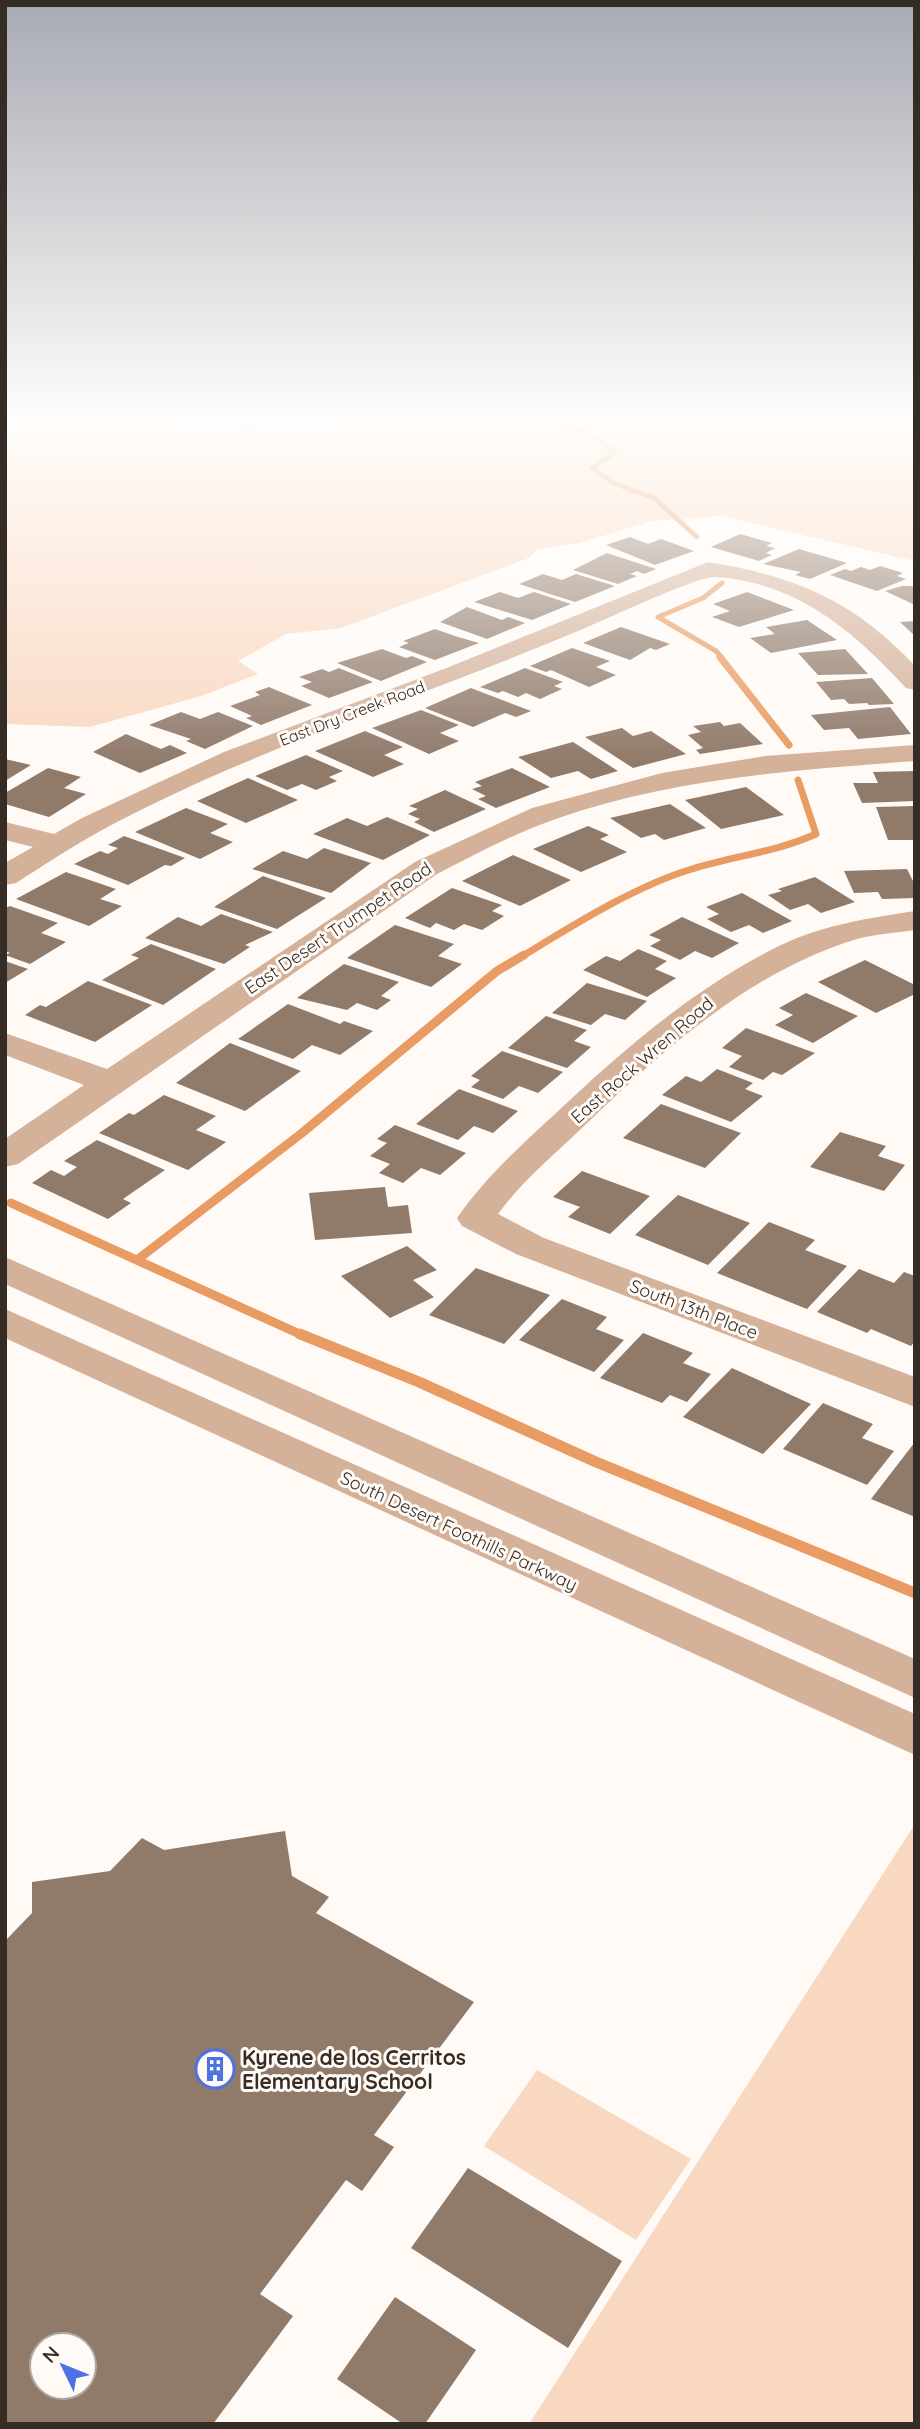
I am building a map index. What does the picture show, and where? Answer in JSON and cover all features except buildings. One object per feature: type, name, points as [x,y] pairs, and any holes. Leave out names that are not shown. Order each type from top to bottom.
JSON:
[{"type":"street","name":"East Dry Creek Road","points":[[5,876],[92,824],[234,758],[458,672],[708,569],[746,574],[843,606],[915,682]]},
{"type":"street","name":"East Desert Trumpet Road","points":[[5,1156],[426,868],[542,814],[662,782],[765,764],[915,753]]},
{"type":"street","points":[[5,831],[58,844]]},
{"type":"street","name":"East Rock Wren Road","points":[[476,1217],[499,1186],[692,1011],[757,968],[801,947],[865,929],[915,920]]},
{"type":"street","points":[[5,1043],[111,1083]]},
{"type":"street","name":"South 13th Place","points":[[476,1217],[530,1246],[915,1393]]},
{"type":"street","points":[[5,1269],[915,1680]]},
{"type":"street","name":"South Desert Foothills Parkway","points":[[5,1322],[517,1558],[915,1737]]},
{"type":"street","points":[[517,1558],[555,1516]]},
{"type":"shaded area","points":[[5,536],[601,536],[579,543],[537,549],[529,558],[341,628],[286,634],[238,661],[258,674],[201,696],[90,727],[5,724]]},
{"type":"shaded area","points":[[809,536],[915,536],[915,561]]},
{"type":"shaded area","points":[[915,1824],[915,2424],[529,2424]]},
{"type":"shaded area","points":[[537,2070],[691,2159],[636,2240],[484,2146]]},
{"type":"waterway","points":[[722,583],[703,598],[658,617],[716,651],[722,658]]},
{"type":"waterway","points":[[720,657],[789,745]]},
{"type":"waterway","points":[[521,957],[604,908],[670,876],[786,845],[816,834],[798,780]]},
{"type":"waterway","points":[[137,1260],[302,1133],[497,971],[524,955]]},
{"type":"waterway","points":[[11,1203],[304,1336]]},
{"type":"waterway","points":[[300,1334],[419,1382],[596,1462],[915,1593]]},
{"type":"place","name":"Kyrene de los Cerritos Elementary School","points":[[215,2069]]}]
